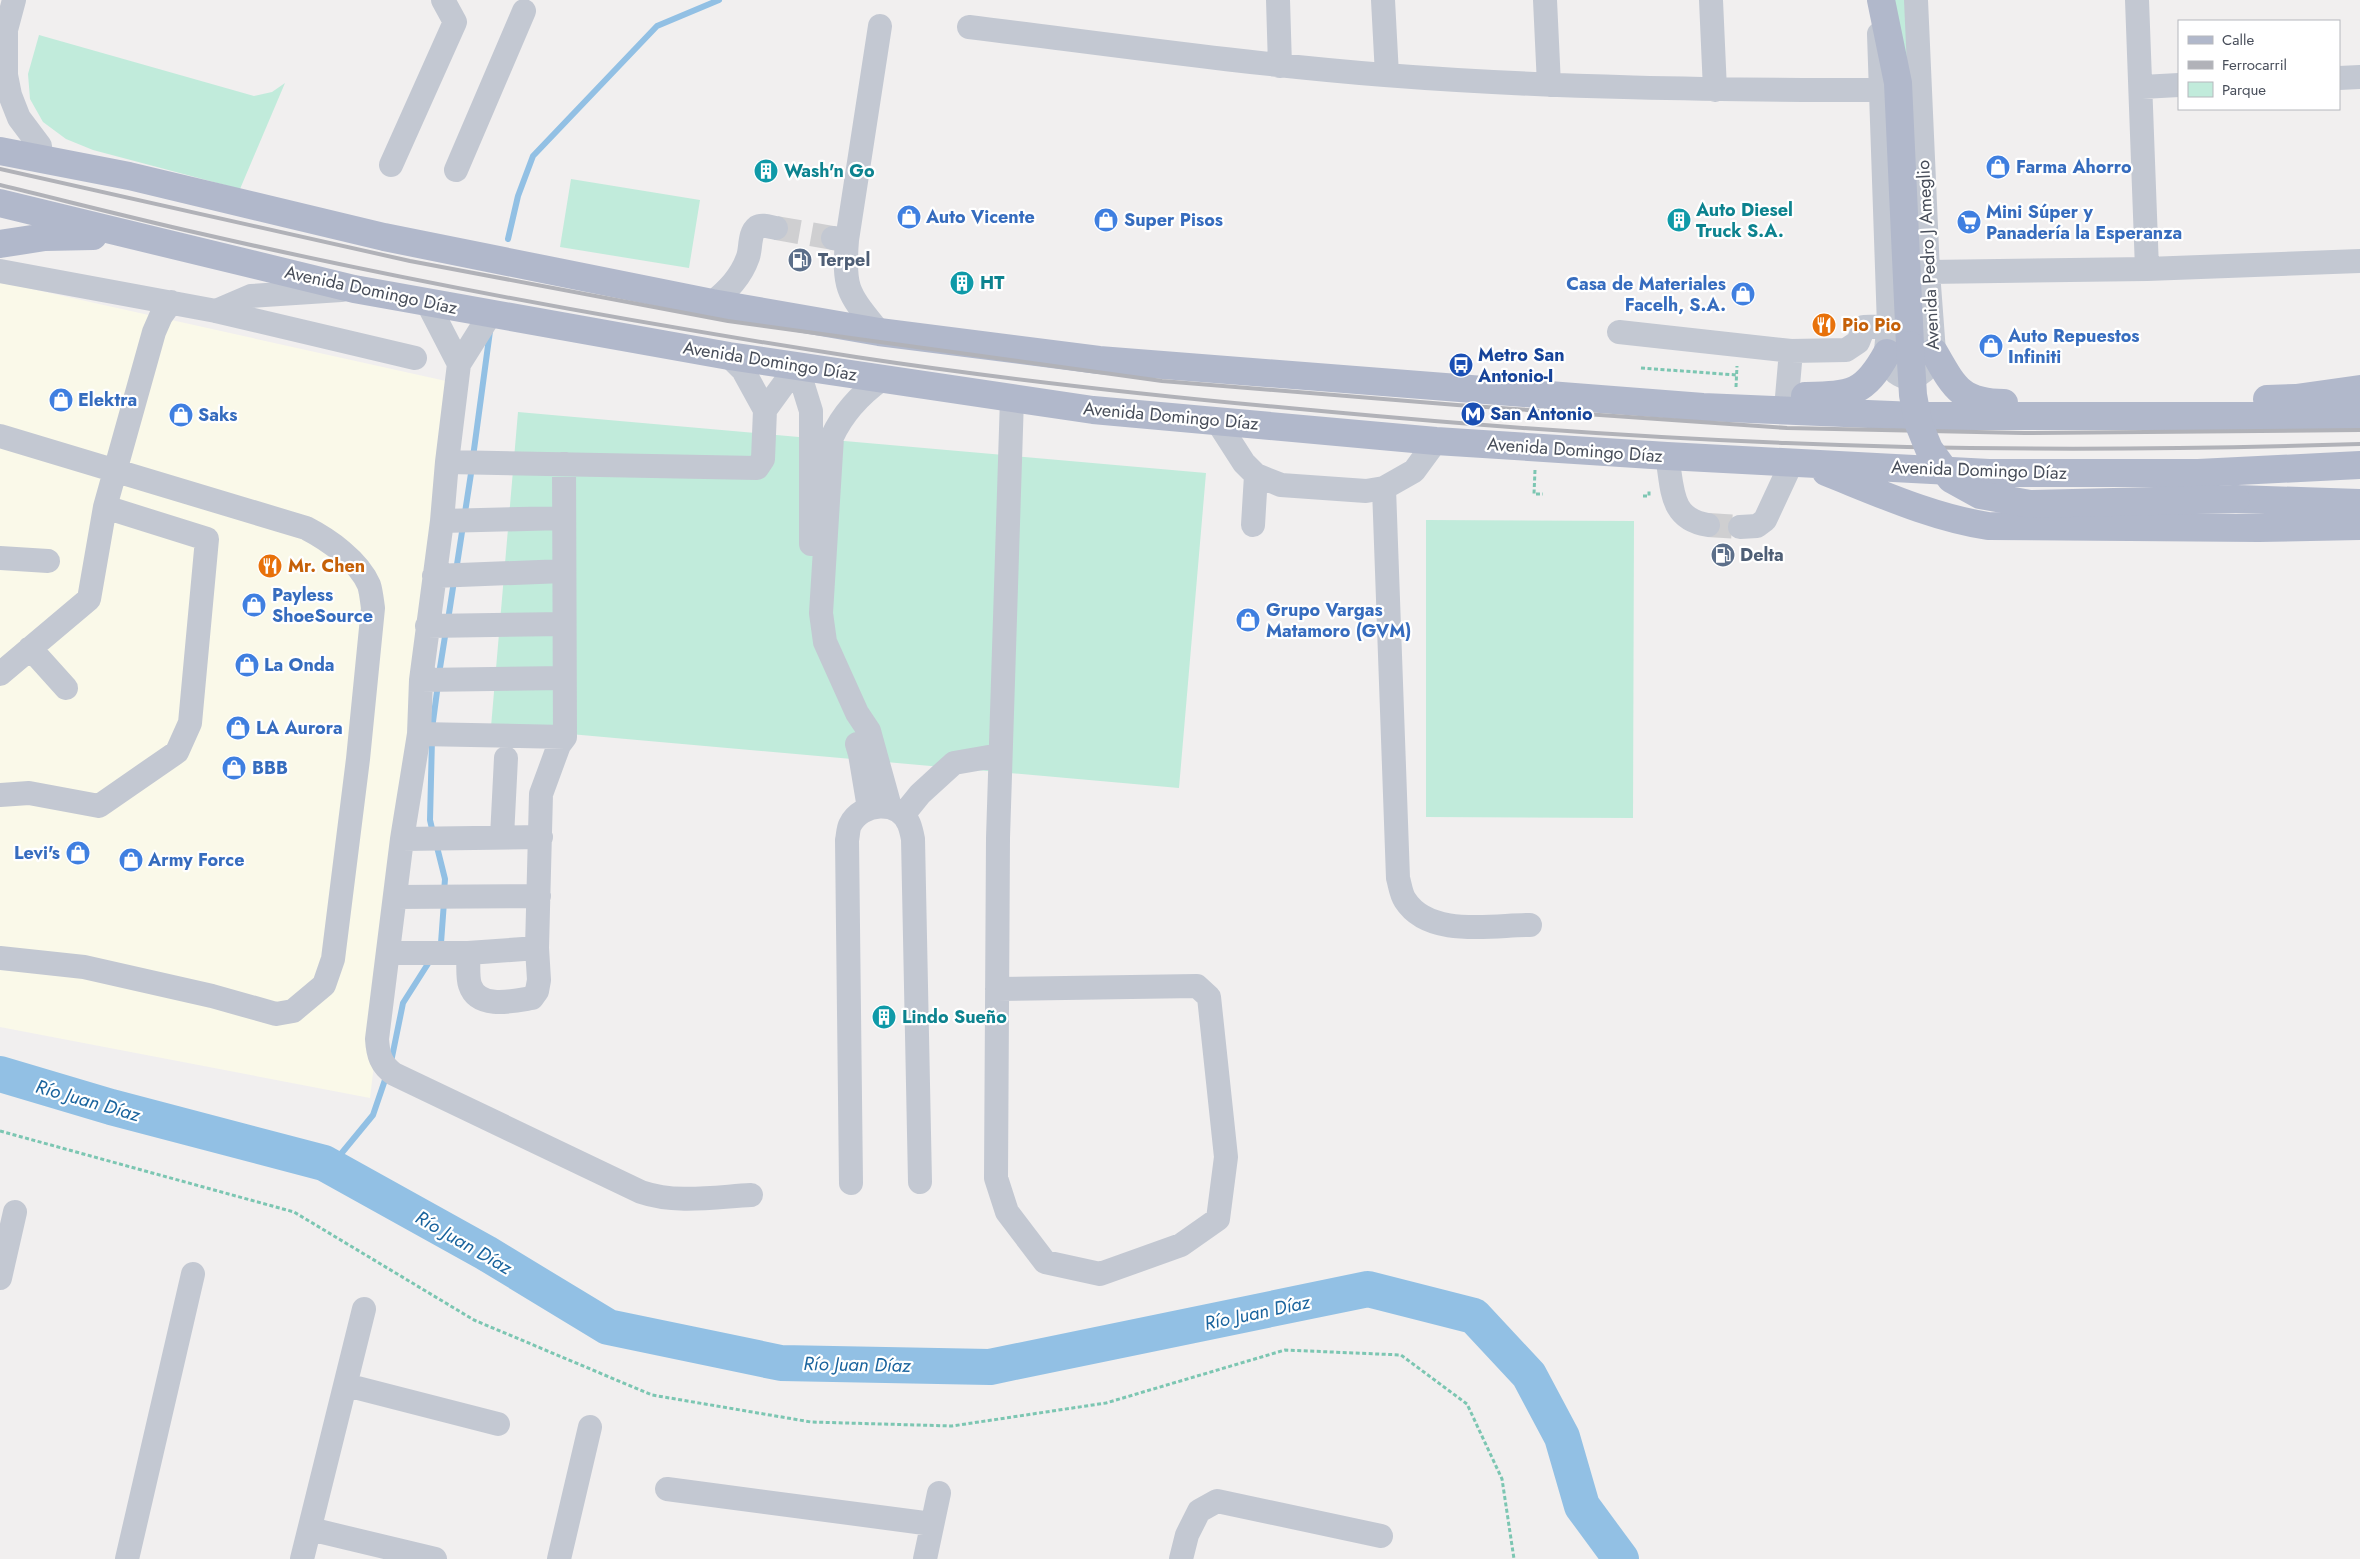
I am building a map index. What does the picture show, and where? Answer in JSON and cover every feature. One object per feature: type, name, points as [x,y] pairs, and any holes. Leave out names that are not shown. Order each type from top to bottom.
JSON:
[{"type":"main road","points":[[1879,0],[1898,83],[1905,344],[1914,404],[1918,422],[1929,449],[1951,479],[1980,495],[2030,504],[2236,499],[2360,503]]},
{"type":"main road","points":[[0,131],[129,176]]},
{"type":"main road","points":[[0,151],[129,176],[375,235],[712,303],[879,332],[1099,360],[1702,407],[1935,416],[2360,416]]},
{"type":"main road","name":"Avenida Domingo Díaz","points":[[0,203],[354,288],[427,302],[729,356],[1093,410],[1436,441],[1667,456],[1989,473],[2198,473],[2360,465]]},
{"type":"main road","points":[[0,244],[45,237],[133,236]]},
{"type":"main road","points":[[1905,344],[1969,398],[1988,403],[2088,403],[2296,398],[2360,389]]},
{"type":"main road","points":[[1702,407],[1736,387],[1757,395],[1787,397],[1845,393],[1860,387],[1874,376],[1905,344]]},
{"type":"main road","points":[[1799,463],[1922,511],[1954,520],[1988,526],[2230,528],[2360,526]]},
{"type":"main road","points":[[2198,473],[2360,483]]},
{"type":"street","points":[[14,0],[3,33],[6,75],[10,95],[19,118],[40,146]]},
{"type":"street","points":[[391,165],[455,22],[443,0]]},
{"type":"street","points":[[1278,0],[1280,66]]},
{"type":"street","points":[[1383,0],[1387,75]]},
{"type":"street","points":[[1545,0],[1549,85]]},
{"type":"street","points":[[1712,0],[1716,90]]},
{"type":"street","points":[[1619,332],[1791,351],[1846,350],[1858,342],[1864,327],[1905,344],[1882,90],[1879,0]]},
{"type":"street","name":"Avenida Pedro J Ameglio","points":[[1905,344],[1928,272],[1916,0]]},
{"type":"street","points":[[2137,0],[2142,87],[2147,270]]},
{"type":"street","points":[[456,170],[524,11]]},
{"type":"street","points":[[879,332],[855,302],[848,287],[840,239],[880,26]]},
{"type":"street","points":[[969,27],[1280,66],[1387,75],[1549,85],[1716,90],[1882,90]]},
{"type":"street","points":[[2340,78],[2360,77]]},
{"type":"street","points":[[2142,87],[2178,85]]},
{"type":"street","points":[[712,303],[731,287],[740,274],[748,256],[752,232],[762,226],[776,228]]},
{"type":"street","points":[[1928,272],[2147,270],[2360,261]]},
{"type":"street","points":[[0,272],[216,311],[415,358]]},
{"type":"street","points":[[216,311],[252,296],[354,288]]},
{"type":"street","points":[[0,674],[89,599],[105,507],[154,332],[161,316],[171,302]]},
{"type":"street","points":[[427,302],[459,364]]},
{"type":"street","points":[[491,314],[459,364],[442,521],[421,680],[419,734],[402,839],[377,1039],[380,1059],[386,1068],[394,1074],[641,1192],[656,1197],[675,1199],[751,1195]]},
{"type":"street","points":[[1787,397],[1791,351]]},
{"type":"street","points":[[447,462],[757,468],[763,459],[765,410],[743,370],[729,356]]},
{"type":"street","points":[[765,410],[796,366]]},
{"type":"street","points":[[796,366],[811,411],[810,631],[840,699],[860,754],[887,810],[909,823],[913,839],[920,1182]]},
{"type":"street","points":[[882,379],[856,402],[838,423],[832,437],[821,613],[825,642],[857,713],[868,731],[887,810]]},
{"type":"street","points":[[997,988],[1197,986],[1209,997],[1226,1157],[1218,1219],[1181,1245],[1100,1274],[1044,1262],[1007,1212],[996,1178],[997,988],[1000,755],[1012,398]]},
{"type":"street","points":[[1217,421],[1244,463],[1256,475],[1281,485],[1366,491],[1384,488],[1414,471],[1436,441]]},
{"type":"street","points":[[0,436],[306,528],[334,543],[368,584],[373,608],[358,759],[333,959],[324,985],[293,1011],[276,1014],[212,996],[84,967],[0,958]]},
{"type":"street","points":[[1667,456],[1676,505],[1684,517],[1693,523],[1708,525]]},
{"type":"street","points":[[1740,527],[1757,526],[1765,520],[1799,463]]},
{"type":"street","points":[[468,953],[470,986],[476,994],[494,1002],[532,998],[537,991],[539,980],[537,948],[541,794],[559,745],[565,737],[564,464]]},
{"type":"street","points":[[1253,525],[1256,475]]},
{"type":"street","points":[[1384,488],[1398,878],[1404,899],[1416,914],[1431,922],[1447,926],[1530,925]]},
{"type":"street","points":[[0,795],[34,789],[99,806],[177,752],[190,723],[207,539],[105,507]]},
{"type":"street","points":[[442,521],[564,518]]},
{"type":"street","points":[[0,558],[48,562]]},
{"type":"street","points":[[434,576],[564,571]]},
{"type":"street","points":[[427,626],[564,624]]},
{"type":"street","points":[[30,648],[66,688]]},
{"type":"street","points":[[421,680],[564,678]]},
{"type":"street","points":[[419,734],[565,737]]},
{"type":"street","points":[[851,1183],[848,840],[850,826],[859,814],[887,810],[920,794],[954,763],[1000,755]]},
{"type":"street","points":[[502,838],[506,758]]},
{"type":"street","points":[[402,839],[540,837]]},
{"type":"street","points":[[395,897],[538,896]]},
{"type":"street","points":[[388,953],[468,953],[537,948]]},
{"type":"street","points":[[0,1278],[15,1212]]},
{"type":"street","points":[[127,1559],[193,1274]]},
{"type":"street","points":[[302,1559],[364,1309]]},
{"type":"street","points":[[346,1385],[498,1424]]},
{"type":"street","points":[[558,1559],[590,1427]]},
{"type":"street","points":[[667,1488],[932,1524]]},
{"type":"street","points":[[925,1559],[939,1493]]},
{"type":"street","points":[[1181,1559],[1187,1535],[1199,1510],[1217,1501],[1381,1536]]},
{"type":"street","points":[[310,1529],[435,1559]]},
{"type":"path","points":[[1641,368],[1736,387],[1738,359]]},
{"type":"path","points":[[1534,494],[1543,494]]},
{"type":"path","points":[[0,1131],[294,1212],[474,1320],[652,1395],[811,1422],[952,1426],[1106,1403],[1285,1350],[1401,1355],[1467,1404],[1502,1478],[1514,1559]]},
{"type":"shaded area","points":[[0,282],[455,383],[370,1098],[0,1027]]},
{"type":"green space","points":[[1891,0],[1909,0],[1909,70]]},
{"type":"green space","points":[[39,35],[254,96],[272,92],[285,83],[240,189],[93,150],[66,139],[43,122],[30,99],[28,74]]},
{"type":"green space","points":[[571,179],[700,200],[689,268],[560,247]]},
{"type":"green space","points":[[518,412],[1206,473],[1179,788],[491,727]]},
{"type":"green space","points":[[1426,520],[1634,521],[1633,818],[1426,817]]},
{"type":"waterway","points":[[508,239],[518,196],[533,156],[657,26],[719,0]]},
{"type":"waterway","points":[[473,457],[490,331]]},
{"type":"waterway","points":[[456,571],[472,467]]},
{"type":"waterway","points":[[448,620],[454,581]]},
{"type":"waterway","points":[[439,674],[446,630]]},
{"type":"waterway","points":[[432,729],[438,684]]},
{"type":"waterway","points":[[432,739],[430,820],[433,833]]},
{"type":"waterway","points":[[436,843],[445,879],[444,892]]},
{"type":"waterway","points":[[438,948],[441,943],[444,902]]},
{"type":"waterway","points":[[391,1062],[403,1003],[431,959]]},
{"type":"waterway","name":"Río Juan Díaz","points":[[0,1074],[111,1107],[324,1163],[486,1253],[608,1327],[781,1363],[990,1367],[1368,1289],[1474,1316],[1529,1375],[1562,1437],[1582,1506],[1621,1559]]},
{"type":"waterway","points":[[331,1166],[373,1115],[387,1074]]},
{"type":"tunnel","points":[[776,228],[833,238]]},
{"type":"tunnel","points":[[1708,525],[1740,527]]},
{"type":"railway","points":[[0,169],[410,261],[728,321],[1162,381],[1457,405],[1787,428],[2024,433],[2360,430]]},
{"type":"railway","points":[[0,185],[148,221],[361,269],[526,301],[856,357],[975,374],[1153,395],[1445,422],[1729,441],[1858,446],[2001,448],[2217,448],[2360,444]]},
{"type":"place","name":"Farma Ahorro","points":[[1998,167]]},
{"type":"place","name":"Wash'n Go","points":[[766,171]]},
{"type":"place","name":"Auto Vicente","points":[[909,217]]},
{"type":"place","name":"Super Pisos","points":[[1106,220]]},
{"type":"place","name":"Auto Diesel Truck S.A.","points":[[1679,220]]},
{"type":"place","name":"Mini Súper y Panadería la Esperanza","points":[[1969,222]]},
{"type":"place","name":"Terpel","points":[[800,260]]},
{"type":"place","name":"HT","points":[[962,283]]},
{"type":"place","name":"Casa de Materiales Facelh, S.A.","points":[[1743,294]]},
{"type":"place","name":"Pio Pio","points":[[1824,325]]},
{"type":"place","name":"Auto Repuestos Infiniti","points":[[1991,346]]},
{"type":"place","name":"Metro San Antonio-I","points":[[1461,365]]},
{"type":"place","name":"Elektra","points":[[61,400]]},
{"type":"place","name":"San Antonio","points":[[1473,414]]},
{"type":"place","name":"Saks","points":[[181,415]]},
{"type":"place","name":"Delta","points":[[1723,555]]},
{"type":"place","name":"Mr. Chen","points":[[270,566]]},
{"type":"place","name":"Payless ShoeSource","points":[[254,605]]},
{"type":"place","name":"Grupo Vargas Matamoro (GVM)","points":[[1248,620]]},
{"type":"place","name":"La Onda","points":[[247,665]]},
{"type":"place","name":"LA Aurora","points":[[238,728]]},
{"type":"place","name":"BBB","points":[[234,768]]},
{"type":"place","name":"Levi's","points":[[78,853]]},
{"type":"place","name":"Army Force","points":[[131,860]]},
{"type":"place","name":"Lindo Sueño","points":[[884,1017]]}]
